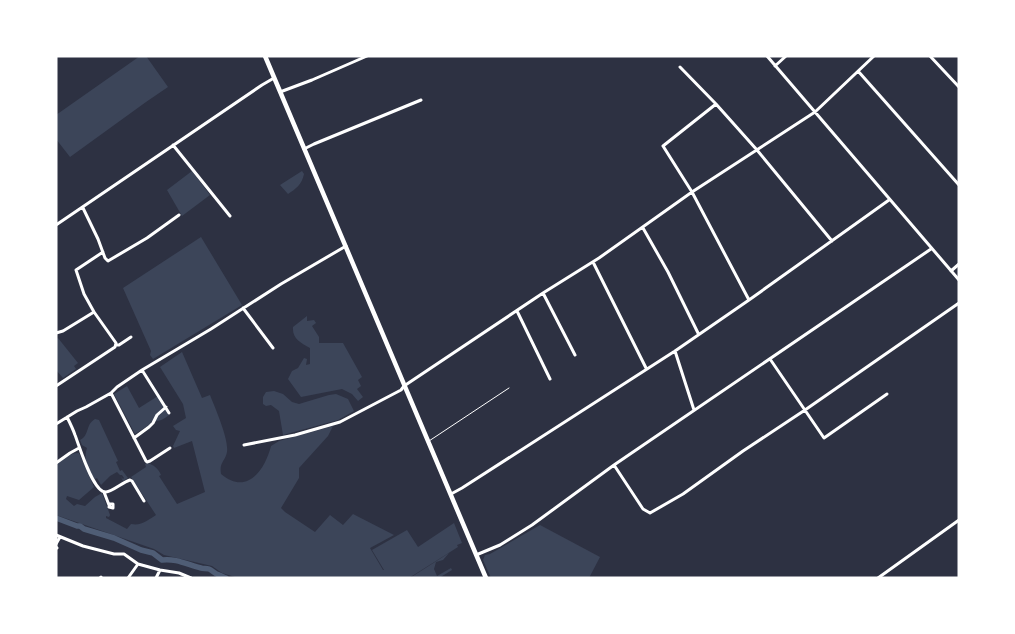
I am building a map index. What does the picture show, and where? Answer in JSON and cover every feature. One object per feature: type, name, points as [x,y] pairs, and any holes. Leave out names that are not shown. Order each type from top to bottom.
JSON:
[{"type":"main road","points":[[264,56],[486,578]]},
{"type":"street","points":[[280,92],[367,56]]},
{"type":"street","points":[[767,56],[959,280]]},
{"type":"street","points":[[775,66],[786,56]]},
{"type":"street","points":[[244,445],[295,435],[340,422],[401,390],[404,386],[643,228],[692,192],[815,112],[874,56]]},
{"type":"street","points":[[930,56],[959,87]]},
{"type":"street","points":[[680,67],[757,150],[832,241]]},
{"type":"street","points":[[858,71],[959,185]]},
{"type":"street","points":[[56,225],[274,78]]},
{"type":"street","points":[[304,149],[421,100]]},
{"type":"street","points":[[716,104],[663,146],[692,192],[749,300]]},
{"type":"street","points":[[174,145],[230,216]]},
{"type":"street","points":[[450,494],[675,351],[890,200]]},
{"type":"street","points":[[83,208],[107,260],[147,238],[179,215]]},
{"type":"street","points":[[643,228],[668,272],[698,334]]},
{"type":"street","points":[[56,424],[111,393],[142,370],[346,246]]},
{"type":"street","points":[[476,556],[532,526],[614,465],[931,249]]},
{"type":"street","points":[[103,252],[76,270],[84,294],[94,312],[116,341],[116,345]]},
{"type":"street","points":[[593,262],[646,368]]},
{"type":"street","points":[[951,271],[959,264]]},
{"type":"street","points":[[543,293],[575,355]]},
{"type":"street","points":[[614,465],[643,509],[650,513],[683,494],[742,451],[805,410],[959,303]]},
{"type":"street","points":[[243,308],[272,348]]},
{"type":"street","points":[[517,311],[550,379]]},
{"type":"street","points":[[56,333],[63,331],[94,312]]},
{"type":"street","points":[[56,386],[131,336]]},
{"type":"street","points":[[675,351],[694,410]]},
{"type":"street","points":[[770,359],[824,438],[887,394]]},
{"type":"street","points":[[142,370],[169,413]]},
{"type":"street","points":[[111,393],[147,462],[170,448]]},
{"type":"street","points":[[134,438],[149,427],[157,415],[166,407]]},
{"type":"street","points":[[67,417],[93,481],[104,492],[110,504]]},
{"type":"street","points":[[56,463],[79,448]]},
{"type":"street","points":[[104,492],[130,480],[144,501]]},
{"type":"street","points":[[878,578],[959,520]]},
{"type":"street","points":[[56,546],[58,536],[91,548],[114,554],[124,554],[138,564],[179,573],[191,578]]},
{"type":"street","points":[[128,578],[138,564]]},
{"type":"street","points":[[156,578],[160,570]]},
{"type":"lane","points":[[429,441],[509,388]]},
{"type":"shaded area","points":[[140,56],[146,56],[168,87],[70,157],[56,139],[56,115]]},
{"type":"shaded area","points":[[192,171],[210,195],[182,216],[167,190]]},
{"type":"shaded area","points":[[302,171],[304,174],[300,183],[288,194],[280,185]]},
{"type":"shaded area","points":[[201,237],[242,305],[153,359],[123,288]]},
{"type":"shaded area","points":[[307,316],[307,321],[314,320],[316,323],[312,326],[319,337],[319,343],[343,343],[362,377],[358,380],[361,386],[357,389],[363,397],[358,401],[352,394],[342,389],[301,397],[288,379],[292,371],[298,368],[304,358],[307,359],[306,365],[310,364],[310,348],[298,340],[293,331],[293,327]]},
{"type":"shaded area","points":[[58,338],[78,363],[74,366],[76,369],[63,378],[56,370],[56,339]]},
{"type":"shaded area","points":[[182,352],[202,398],[210,395],[224,432],[227,452],[221,464],[221,474],[230,480],[247,481],[264,464],[271,446],[279,441],[333,426],[328,436],[299,468],[299,478],[281,508],[285,512],[315,532],[330,515],[343,525],[353,514],[394,535],[370,548],[383,570],[372,550],[407,530],[418,547],[454,523],[462,543],[409,578],[238,578],[222,573],[212,566],[164,555],[154,549],[56,515],[56,464],[75,453],[79,453],[94,487],[79,500],[67,496],[66,499],[74,506],[77,504],[85,506],[102,493],[110,515],[109,517],[106,516],[106,518],[127,529],[131,524],[142,523],[156,515],[131,477],[146,467],[145,464],[147,463],[159,470],[161,475],[159,476],[177,504],[205,492],[192,441],[174,448],[173,446],[180,431],[176,430],[173,426],[186,418],[183,404],[160,367]]},
{"type":"shaded area","points":[[127,386],[139,408],[158,396],[169,415],[161,420],[152,421],[135,434],[114,394]]},
{"type":"shaded area","points":[[274,391],[299,404],[336,394],[348,399],[354,411],[338,420],[283,435],[279,411],[271,405],[266,406],[263,404],[263,397],[266,392]]},
{"type":"shaded area","points":[[95,419],[99,420],[118,461],[116,462],[120,471],[122,470],[128,478],[123,481],[122,475],[117,472],[101,485],[97,478],[94,478],[88,467],[86,460],[87,448],[82,445],[80,440]]},
{"type":"shaded area","points":[[540,525],[600,557],[589,578],[491,578],[483,560],[485,555],[490,554]]},
{"type":"shaded area","points":[[449,553],[443,560],[436,562],[434,569],[437,576],[451,568],[452,570],[439,578],[410,578]]},
{"type":"waterway","points":[[56,518],[153,553],[162,560],[177,561],[209,569],[226,578]]}]
